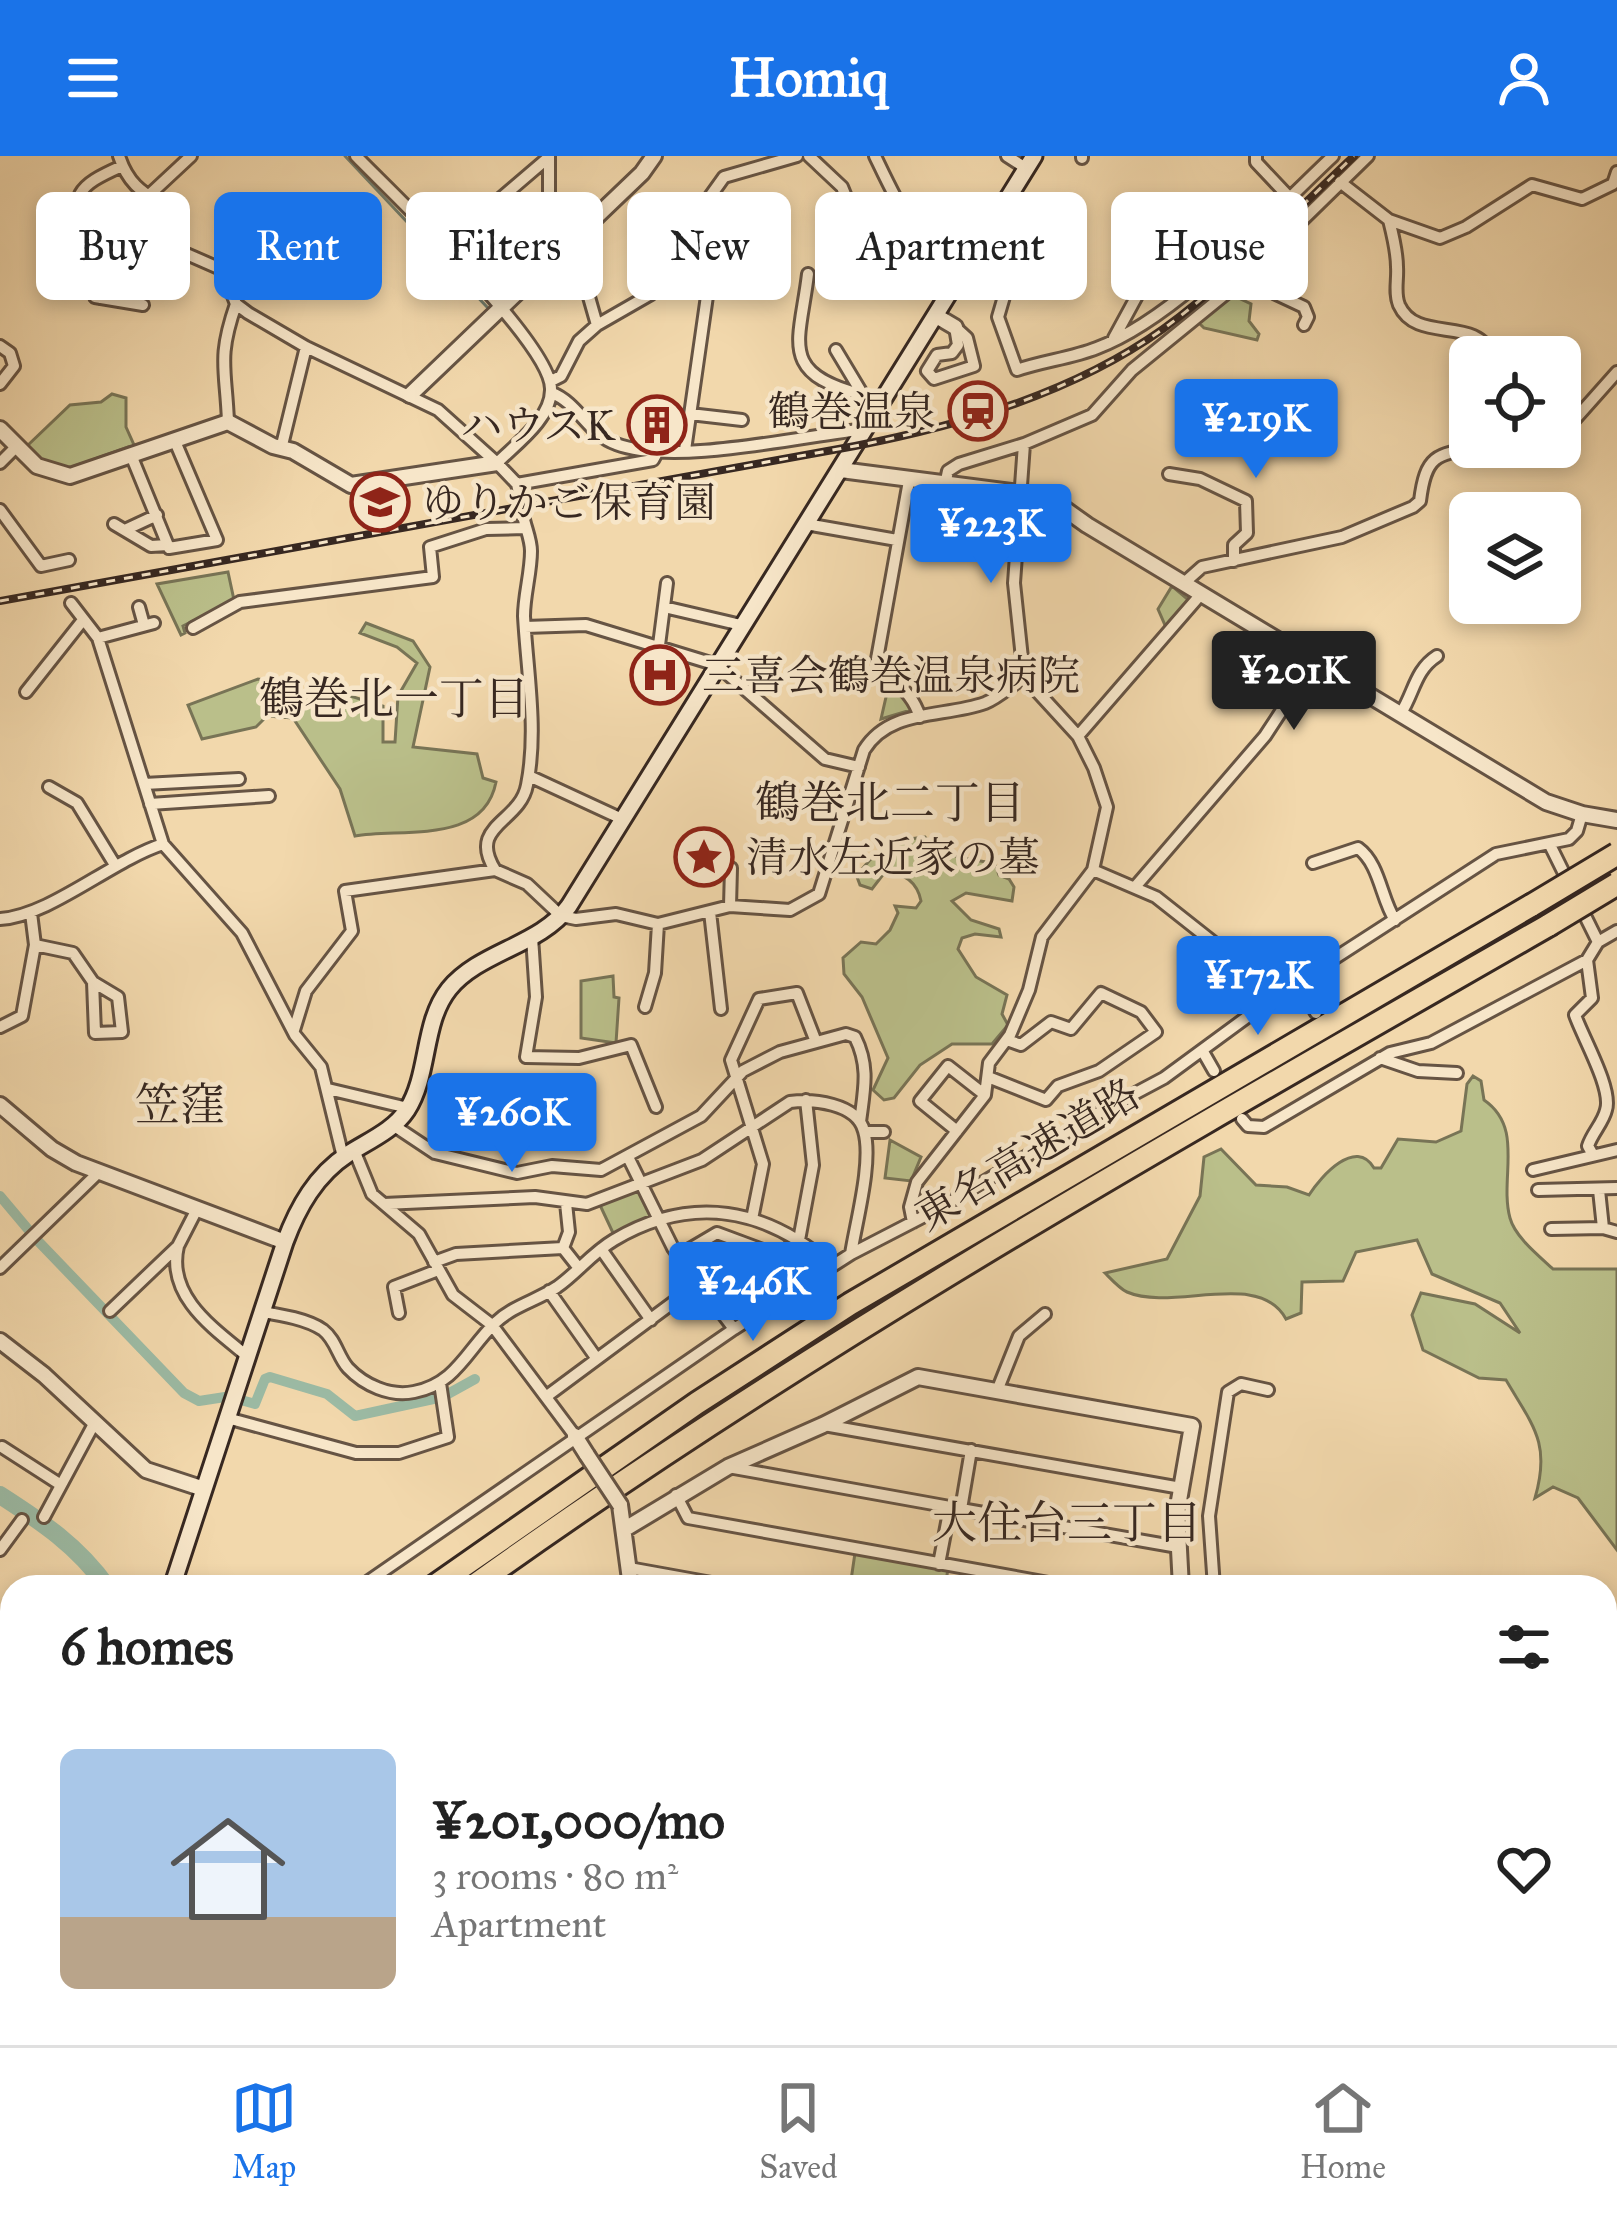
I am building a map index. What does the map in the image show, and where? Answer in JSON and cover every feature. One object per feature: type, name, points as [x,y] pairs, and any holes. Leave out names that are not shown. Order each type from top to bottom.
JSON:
[{"type":"highway","name":"東名高速道路","points":[[450,1575],[697,1403],[850,1304],[1617,854]]},
{"type":"highway","name":"東名高速道路","points":[[489,1575],[713,1420],[864,1324],[1617,884]]},
{"type":"main road","points":[[1012,192],[1030,162]]},
{"type":"main road","points":[[176,1575],[285,1242],[305,1197],[348,1154],[393,1125],[408,1108],[433,1024],[449,989],[562,916],[947,300]]},
{"type":"street","points":[[152,192],[191,156]]},
{"type":"street","points":[[356,156],[406,208]]},
{"type":"street","points":[[366,166],[376,156]]},
{"type":"street","points":[[549,156],[549,192]]},
{"type":"street","points":[[508,192],[549,156]]},
{"type":"street","points":[[603,210],[643,173],[654,156]]},
{"type":"street","points":[[713,192],[724,177],[797,156]]},
{"type":"street","points":[[808,156],[844,192]]},
{"type":"street","points":[[875,156],[892,192]]},
{"type":"street","points":[[1007,156],[1030,162]]},
{"type":"street","points":[[1256,156],[1256,162],[1284,192]]},
{"type":"street","points":[[1294,192],[1334,156]]},
{"type":"street","points":[[1308,212],[1368,156]]},
{"type":"street","points":[[142,192],[126,177],[121,161],[86,184],[77,196],[80,244],[106,257],[97,298],[143,305]]},
{"type":"street","points":[[1340,182],[1390,220],[1440,238],[1532,185],[1582,199],[1616,182]]},
{"type":"street","points":[[1390,220],[1397,298],[1407,316],[1428,328],[1475,336]]},
{"type":"street","points":[[190,256],[223,270],[236,304],[306,346],[438,410],[497,463],[518,489],[653,460],[659,449]]},
{"type":"street","points":[[808,274],[796,339],[800,356],[814,374],[834,386],[882,402]]},
{"type":"street","points":[[493,300],[538,353],[551,387],[603,438],[624,447],[727,448],[866,429]]},
{"type":"street","points":[[410,395],[509,300]]},
{"type":"street","points":[[589,300],[598,325]]},
{"type":"street","points":[[0,429],[48,472],[70,476],[228,422],[351,484],[497,463],[539,418],[551,387],[579,341],[639,300]]},
{"type":"street","points":[[685,450],[706,300]]},
{"type":"street","points":[[1003,300],[998,317],[1015,370],[1112,340],[1172,300]]},
{"type":"street","points":[[1112,340],[1134,300]]},
{"type":"street","points":[[945,484],[953,466],[1024,444],[1092,415],[1132,370],[1218,300]]},
{"type":"street","points":[[1289,300],[1304,307],[1308,317],[1304,325]]},
{"type":"street","points":[[228,422],[221,367],[223,342],[236,304]]},
{"type":"street","points":[[938,316],[967,338],[970,350],[972,368],[930,378],[927,371],[938,355],[970,350]]},
{"type":"street","points":[[955,327],[956,350]]},
{"type":"street","points":[[0,346],[10,353],[14,365],[0,384]]},
{"type":"street","points":[[281,448],[306,346]]},
{"type":"street","points":[[836,350],[863,395]]},
{"type":"street","points":[[1581,412],[1617,372]]},
{"type":"street","points":[[690,414],[742,420]]},
{"type":"street","points":[[114,524],[151,546],[217,540],[174,439]]},
{"type":"street","points":[[913,1222],[910,1207],[916,1182],[930,1154],[957,1131],[985,1095],[989,1063],[1007,1040],[1029,990],[1042,937],[1093,870],[1106,807],[1078,736],[1024,676],[1014,583],[1024,444]]},
{"type":"street","points":[[0,463],[17,446]]},
{"type":"street","points":[[1184,583],[1202,567],[1342,537],[1413,507],[1420,501],[1421,480],[1431,461],[1449,452]]},
{"type":"street","points":[[130,455],[168,545]]},
{"type":"street","points":[[841,470],[1052,500],[1546,802],[1617,820]]},
{"type":"street","points":[[1168,474],[1200,479],[1246,501],[1247,533],[1234,545],[1234,561]]},
{"type":"street","points":[[909,481],[877,659],[887,675],[909,692],[920,717]]},
{"type":"street","points":[[0,510],[40,566],[69,560]]},
{"type":"street","points":[[127,530],[157,515]]},
{"type":"street","points":[[194,628],[240,602],[433,577],[430,547],[524,521],[531,552],[526,627],[532,723],[529,776],[523,799],[490,833],[486,853],[495,870]]},
{"type":"street","points":[[806,524],[897,540]]},
{"type":"street","points":[[659,646],[667,583]]},
{"type":"street","points":[[1078,736],[1202,593]]},
{"type":"street","points":[[71,603],[98,638],[163,844],[242,933],[294,1030],[321,1066],[348,1154],[365,1182],[418,1234],[453,1295],[492,1325],[620,1504],[630,1575]]},
{"type":"street","points":[[98,638],[149,624],[139,607]]},
{"type":"street","points":[[664,607],[742,625]]},
{"type":"street","points":[[26,692],[83,620]]},
{"type":"street","points":[[526,627],[586,625],[717,665],[825,759],[860,766]]},
{"type":"street","points":[[1401,713],[1411,686],[1437,656]]},
{"type":"street","points":[[1135,887],[1265,736],[1313,661]]},
{"type":"street","points":[[294,1030],[306,991],[352,931],[346,891],[495,870],[527,884],[562,916],[576,920],[616,914],[658,924],[730,906],[790,910],[819,894],[864,750],[883,728],[987,702],[1024,676]]},
{"type":"street","points":[[529,776],[622,819]]},
{"type":"street","points":[[144,784],[239,779]]},
{"type":"street","points":[[49,787],[77,803],[115,865]]},
{"type":"street","points":[[150,804],[269,796]]},
{"type":"street","points":[[377,1575],[575,1436],[832,1266],[1164,1078],[1293,986],[1506,849],[1568,839],[1577,831],[1582,814]]},
{"type":"street","points":[[0,919],[31,913],[115,865],[163,844]]},
{"type":"street","points":[[1550,845],[1598,942]]},
{"type":"street","points":[[1313,863],[1358,848],[1366,854],[1395,920]]},
{"type":"street","points":[[730,906],[731,868]]},
{"type":"street","points":[[1093,870],[1178,910],[1218,946],[1265,965],[1316,1012]]},
{"type":"street","points":[[705,999],[721,1004],[710,912]]},
{"type":"street","points":[[0,1027],[22,1016],[35,945],[31,913]]},
{"type":"street","points":[[645,1006],[655,973],[658,924]]},
{"type":"street","points":[[1242,1119],[1248,1126],[1264,1127],[1380,1058],[1430,1042],[1587,961],[1598,942],[1617,931]]},
{"type":"street","points":[[532,937],[536,997],[526,1057],[579,1058],[631,1045],[656,1107]]},
{"type":"street","points":[[35,945],[73,953],[93,982],[118,997],[122,1032],[95,1033],[93,982]]},
{"type":"street","points":[[1587,961],[1592,998],[1575,1015],[1595,1054],[1607,1098],[1607,1109],[1588,1146],[1593,1155]]},
{"type":"street","points":[[752,1219],[763,1164],[731,1060],[759,999],[797,993],[816,1042]]},
{"type":"street","points":[[988,1077],[1046,1100],[1058,1086],[1099,1071],[1156,1032],[1141,1012],[1101,993],[1071,1029],[1052,1022],[1021,1045],[1007,1040]]},
{"type":"street","points":[[393,1125],[436,1153],[517,1173],[552,1166],[601,1170],[701,1116],[734,1076],[780,1052],[846,1034],[855,1037],[867,1075],[863,1179],[851,1254]]},
{"type":"street","points":[[1202,1050],[1214,1071]]},
{"type":"street","points":[[1380,1058],[1418,1071],[1457,1073]]},
{"type":"street","points":[[1344,1061],[1351,1073]]},
{"type":"street","points":[[957,1131],[920,1101],[948,1066],[985,1095]]},
{"type":"street","points":[[328,1088],[408,1108]]},
{"type":"street","points":[[714,1302],[799,1240],[813,1165],[806,1100]]},
{"type":"street","points":[[384,1204],[535,1197],[587,1204],[701,1160],[790,1102],[830,1103],[862,1127],[884,1132]]},
{"type":"street","points":[[0,1106],[52,1150],[98,1173],[285,1242]]},
{"type":"street","points":[[1533,1170],[1614,1148]]},
{"type":"street","points":[[628,1156],[678,1256],[734,1329]]},
{"type":"street","points":[[0,1268],[98,1173]]},
{"type":"street","points":[[1538,1190],[1617,1188]]},
{"type":"street","points":[[1599,1190],[1603,1228]]},
{"type":"street","points":[[563,1248],[568,1232],[566,1203]]},
{"type":"street","points":[[197,1209],[173,1265],[182,1291],[215,1329],[248,1356]]},
{"type":"street","points":[[262,1312],[318,1327],[329,1335],[346,1366],[374,1387],[397,1394],[440,1383],[457,1371],[492,1325],[521,1302],[549,1292],[602,1249],[662,1220],[712,1211],[752,1219],[799,1240],[832,1266]]},
{"type":"street","points":[[1551,1229],[1617,1232]]},
{"type":"street","points":[[678,1256],[717,1233],[779,1256]]},
{"type":"street","points":[[110,1311],[178,1246]]},
{"type":"street","points":[[399,1313],[394,1287],[456,1254],[563,1248]]},
{"type":"street","points":[[563,1248],[578,1267]]},
{"type":"street","points":[[602,1249],[651,1320]]},
{"type":"street","points":[[547,1396],[698,1285]]},
{"type":"street","points":[[549,1292],[597,1359]]},
{"type":"street","points":[[997,1391],[1019,1336],[1045,1314]]},
{"type":"street","points":[[0,1341],[146,1470],[204,1489]]},
{"type":"street","points":[[625,1529],[728,1467],[918,1377],[1220,1429]]},
{"type":"street","points":[[227,1418],[356,1453],[399,1453],[448,1437],[440,1383]]},
{"type":"street","points":[[1213,1575],[1209,1516],[1228,1392],[1241,1384],[1268,1390]]},
{"type":"street","points":[[44,1517],[95,1422]]},
{"type":"street","points":[[823,1425],[1181,1488]]},
{"type":"street","points":[[1180,1575],[1181,1488],[1192,1426]]},
{"type":"street","points":[[2,1447],[62,1485]]},
{"type":"street","points":[[971,1450],[961,1509],[1178,1547]]},
{"type":"street","points":[[728,1467],[950,1507],[939,1564]]},
{"type":"street","points":[[676,1495],[688,1518],[1002,1575]]},
{"type":"street","points":[[0,1550],[22,1520]]},
{"type":"street","points":[[629,1568],[668,1575]]},
{"type":"green space","points":[[1224,300],[1243,300],[1251,304],[1249,321],[1259,334],[1257,340],[1199,323]]},
{"type":"green space","points":[[112,394],[126,398],[126,427],[134,445],[67,469],[38,458],[27,446],[70,405],[101,402]]},
{"type":"green space","points":[[228,572],[234,600],[183,626],[181,635],[157,584]]},
{"type":"green space","points":[[1172,586],[1191,602],[1170,627],[1158,609]]},
{"type":"green space","points":[[366,623],[413,641],[430,667],[413,747],[477,754],[483,778],[496,782],[476,816],[459,825],[355,836],[340,789],[293,718],[267,716],[256,727],[202,739],[188,705],[258,679],[271,681],[294,698],[331,690],[383,706],[383,742],[395,742],[398,696],[417,663],[397,647],[360,633]]},
{"type":"green space","points":[[889,684],[899,687],[911,710],[881,719]]},
{"type":"green space","points":[[925,837],[947,854],[995,864],[999,875],[1014,887],[1012,901],[966,893],[952,901],[971,920],[999,929],[1001,937],[975,934],[962,938],[958,949],[976,977],[1007,995],[1002,1014],[1008,1025],[992,1044],[952,1044],[920,1065],[894,1098],[884,1100],[873,1090],[888,1058],[862,997],[844,974],[843,958],[861,942],[876,944],[890,930],[898,913],[895,906],[916,908],[921,901],[913,883],[898,874],[885,872],[872,889],[860,885],[857,877],[863,867],[885,848]]},
{"type":"green space","points":[[613,976],[614,997],[619,998],[616,1043],[581,1038],[581,981]]},
{"type":"green space","points":[[1473,1076],[1481,1081],[1484,1100],[1504,1125],[1507,1203],[1517,1232],[1553,1269],[1617,1269],[1617,1550],[1578,1498],[1553,1487],[1535,1498],[1541,1463],[1537,1436],[1506,1380],[1479,1378],[1423,1350],[1412,1315],[1421,1293],[1475,1304],[1520,1333],[1500,1303],[1432,1274],[1417,1240],[1356,1252],[1343,1281],[1302,1282],[1301,1313],[1286,1319],[1273,1304],[1256,1296],[1146,1297],[1124,1291],[1105,1273],[1167,1259],[1200,1196],[1204,1157],[1221,1149],[1256,1185],[1287,1187],[1309,1195],[1330,1170],[1349,1158],[1358,1156],[1381,1168],[1398,1139],[1436,1142],[1461,1131],[1467,1084]]},
{"type":"green space","points":[[890,1140],[921,1157],[911,1181],[885,1178]]},
{"type":"green space","points":[[636,1189],[644,1191],[654,1219],[614,1235],[599,1203]]},
{"type":"green space","points":[[855,1553],[948,1569],[947,1575],[852,1575]]},
{"type":"waterway","points":[[345,156],[487,307]]},
{"type":"waterway","points":[[0,1196],[32,1234]]},
{"type":"waterway","points":[[37,1240],[184,1393],[199,1401],[225,1397]]},
{"type":"waterway","points":[[241,1400],[255,1404],[270,1377],[327,1394],[355,1416],[438,1398]]},
{"type":"waterway","points":[[446,1395],[475,1379]]},
{"type":"waterway","points":[[0,1495],[45,1525],[98,1575]]},
{"type":"railway","points":[[0,601],[855,446],[976,417],[1054,389],[1163,329],[1237,268],[1354,156]]},
{"type":"place","name":"鶴巻温泉","points":[[978,411]]},
{"type":"place","name":"ハウスK","points":[[657,425]]},
{"type":"place","name":"ゆりかご保育園","points":[[380,502]]},
{"type":"place","name":"三喜会鶴巻温泉病院","points":[[660,675]]},
{"type":"place","name":"清水左近家の墓","points":[[704,857]]},
{"type":"district","name":"鶴巻北一丁目","points":[[394,698]]},
{"type":"district","name":"鶴巻北二丁目","points":[[890,802]]},
{"type":"district","name":"笠窪","points":[[180,1104]]},
{"type":"district","name":"大住台三丁目","points":[[1067,1522]]}]
